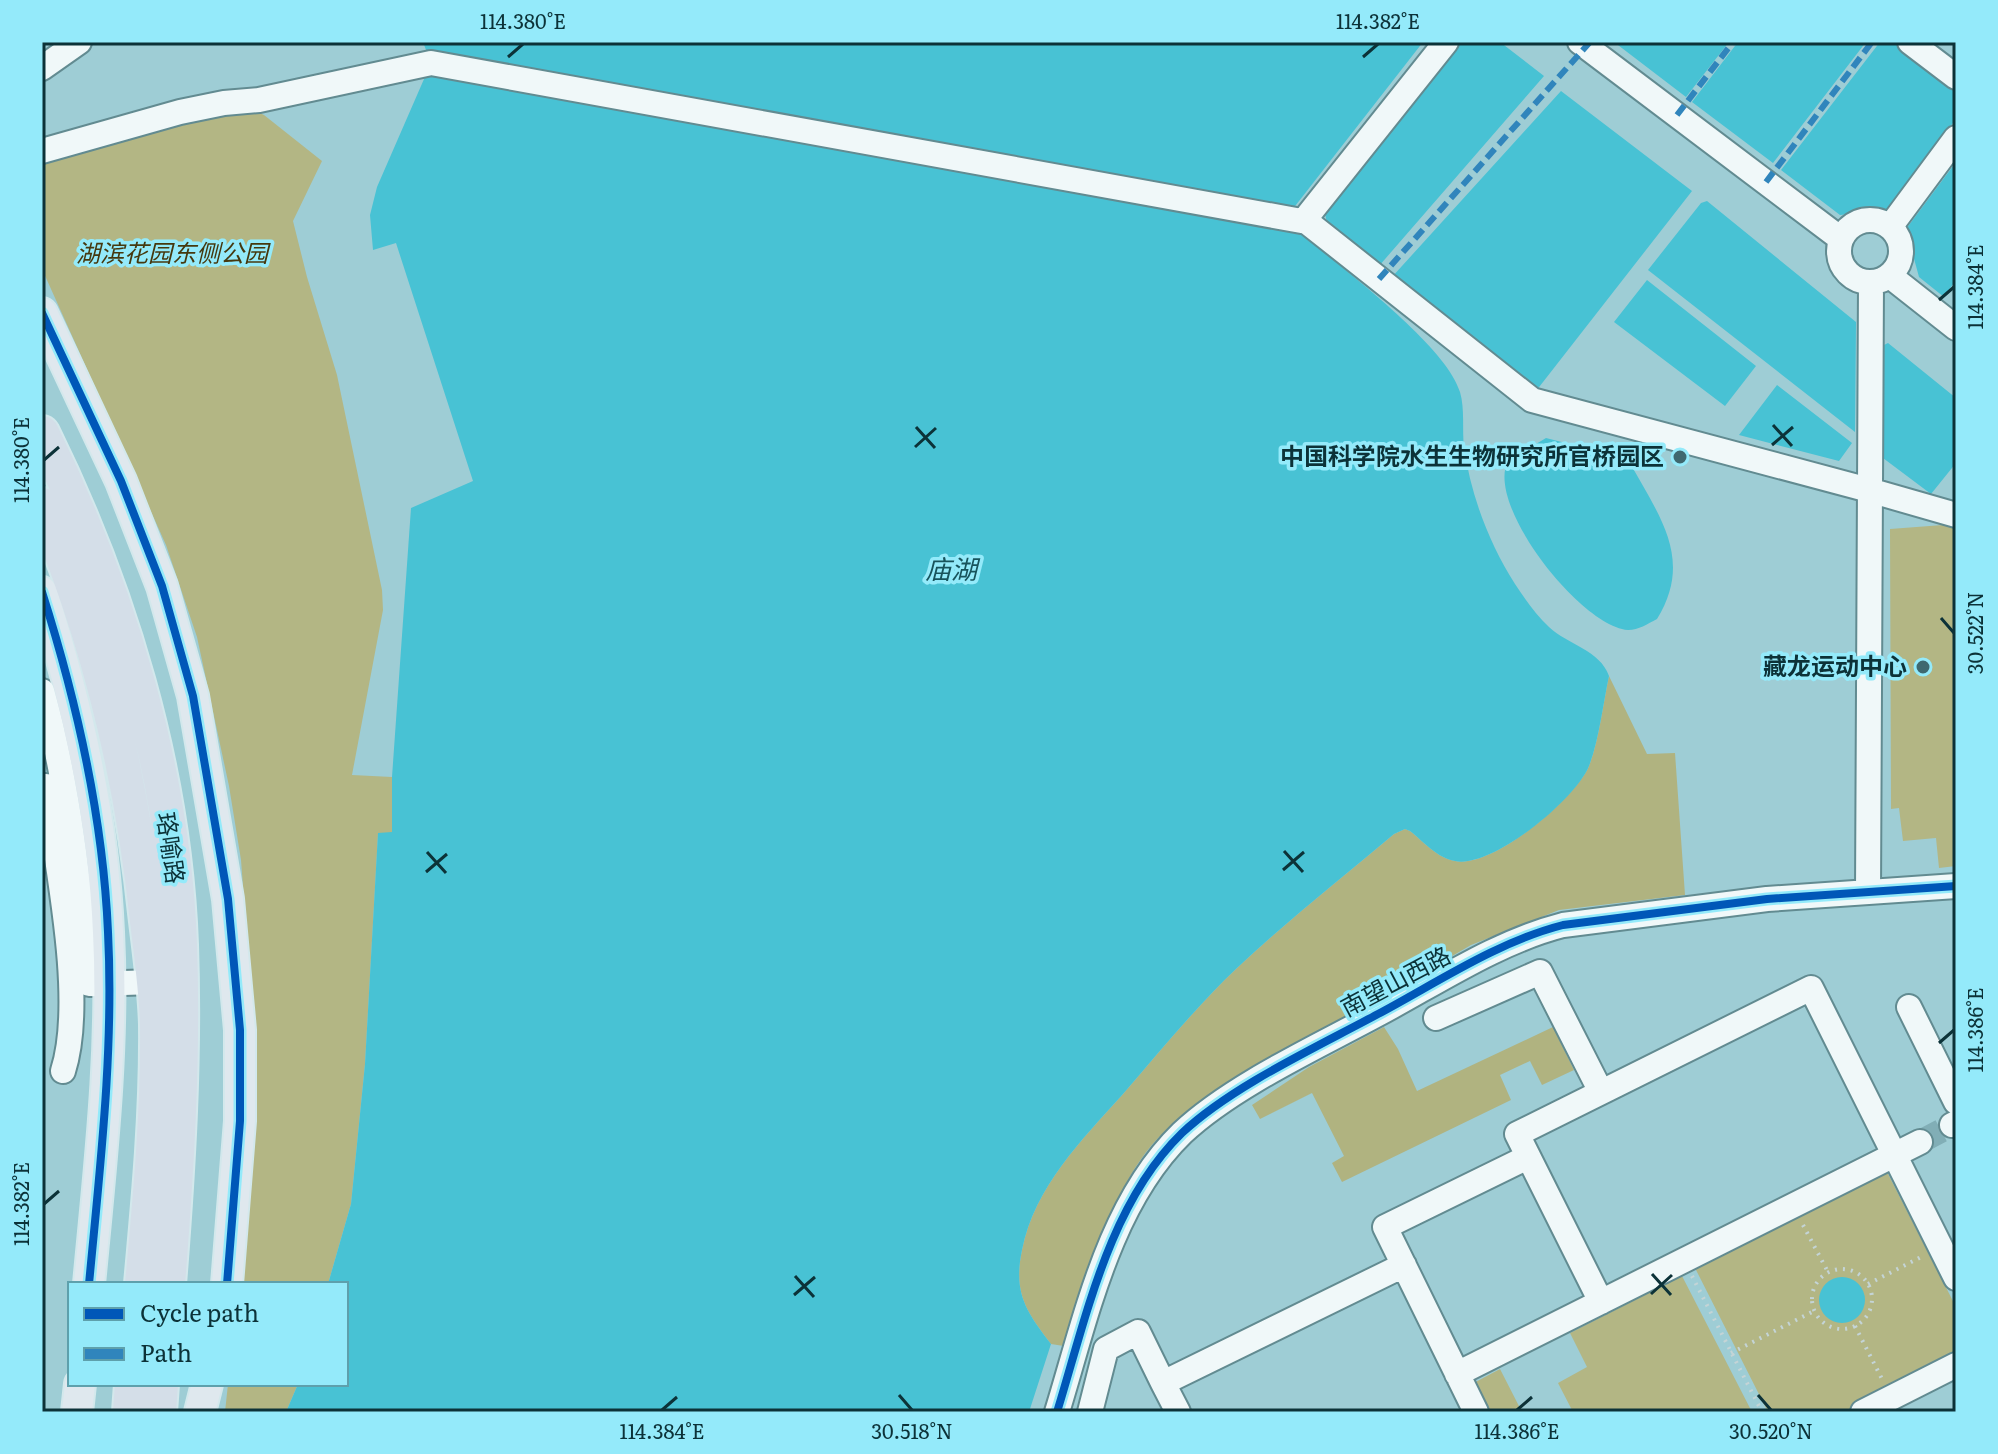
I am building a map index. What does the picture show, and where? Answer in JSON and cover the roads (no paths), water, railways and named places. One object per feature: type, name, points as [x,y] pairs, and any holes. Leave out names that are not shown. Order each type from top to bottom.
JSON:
[{"type":"highway","name":"珞喻路","points":[[42,433],[85,525],[140,692],[165,811],[180,942],[182,1031],[180,1128],[168,1282]]},
{"type":"highway","name":"珞喻路","points":[[42,505],[84,611],[112,711],[139,847],[154,982],[155,1133],[142,1282]]},
{"type":"highway","points":[[130,1412],[132,1386]]},
{"type":"highway","points":[[159,1412],[161,1386]]},
{"type":"main road","points":[[42,313],[131,507],[162,586],[196,711],[228,899],[240,1030],[240,1121],[227,1282]]},
{"type":"main road","points":[[42,592],[57,719],[100,847],[108,930],[89,984],[109,1056],[89,1282]]},
{"type":"main road","points":[[77,1412],[80,1386]]},
{"type":"main road","points":[[200,1412],[206,1386]]},
{"type":"street","points":[[42,68],[79,42]]},
{"type":"street","points":[[1307,222],[1309,214],[1446,42]]},
{"type":"street","points":[[1580,42],[1841,239]]},
{"type":"street","points":[[1910,42],[1956,77]]},
{"type":"street","points":[[42,151],[180,112],[259,100],[431,63],[1307,222],[1532,400],[1956,515]]},
{"type":"street","points":[[1890,227],[1956,138]]},
{"type":"street","points":[[1868,892],[1869,490],[1880,280],[1900,261],[1901,251],[1900,242],[1890,227],[1881,222],[1862,220],[1853,224],[1841,239],[1838,249],[1843,269],[1851,277],[1880,280],[1956,328]]},
{"type":"street","points":[[42,691],[57,719],[112,711]]},
{"type":"street","points":[[46,786],[66,931],[89,984],[63,1071]]},
{"type":"street","name":"南望山西路","points":[[1057,1412],[1088,1309],[1119,1223],[1131,1200],[1182,1134],[1270,1072],[1497,950],[1542,930],[1767,899],[1956,886]]},
{"type":"street","points":[[1436,1018],[1540,972],[1601,1092]]},
{"type":"street","points":[[89,984],[154,982]]},
{"type":"street","points":[[1601,1302],[1517,1134],[1811,988],[1956,1278]]},
{"type":"street","points":[[1909,1007],[1955,1117]]},
{"type":"street","points":[[1457,1374],[1920,1142]]},
{"type":"street","points":[[1472,1409],[1385,1227],[1528,1157]]},
{"type":"street","points":[[1163,1383],[1404,1265]]},
{"type":"street","points":[[1090,1412],[1106,1349],[1138,1332],[1178,1412]]},
{"type":"street","points":[[1863,1412],[1956,1365]]},
{"type":"water","name":"庙湖","points":[[423,42],[1423,42],[1292,210],[1301,233],[1414,330],[1451,373],[1462,399],[1464,447],[1471,483],[1497,552],[1515,584],[1549,627],[1598,660],[1609,676],[1592,756],[1581,780],[1551,813],[1490,854],[1471,861],[1455,861],[1437,853],[1410,831],[1405,829],[1394,834],[1237,968],[1091,1129],[1037,1205],[1022,1250],[1019,1278],[1024,1301],[1051,1344],[1029,1412],[286,1412],[297,1386],[348,1386],[348,1282],[329,1282],[351,1204],[365,1064],[378,833],[392,832],[392,777],[411,508],[473,481],[396,243],[373,250],[370,215],[377,187],[431,63]]},
{"type":"water","points":[[1461,42],[1500,42],[1544,76],[1379,266],[1327,223],[1324,209]]},
{"type":"water","points":[[1614,42],[1729,42],[1686,97]]},
{"type":"water","points":[[1738,42],[1866,42],[1773,163],[1692,102]]},
{"type":"water","points":[[1880,42],[1894,42],[1956,90],[1956,119],[1887,210],[1840,215],[1781,170]]},
{"type":"water","points":[[1561,91],[1692,191],[1536,391],[1392,277]]},
{"type":"water","points":[[1956,162],[1956,280],[1944,297],[1919,277],[1906,229]]},
{"type":"water","points":[[1707,201],[1856,322],[1855,432],[1648,270],[1701,203]]},
{"type":"water","points":[[1647,280],[1756,366],[1725,406],[1614,322]]},
{"type":"water","points":[[1888,343],[1956,398],[1956,463],[1931,494],[1883,458],[1884,345]]},
{"type":"water","points":[[1777,385],[1852,443],[1839,461],[1739,435]]},
{"type":"water","points":[[1546,438],[1628,459],[1660,517],[1672,556],[1673,576],[1668,597],[1657,619],[1632,630],[1608,623],[1563,586],[1523,532],[1510,505],[1505,480],[1508,461]]},
{"type":"water","points":[[1842,1277],[1858,1284],[1865,1300],[1858,1316],[1842,1323],[1826,1316],[1819,1300],[1826,1284]]},
{"type":"tunnel","points":[[1920,1142],[1952,1125]]},
{"type":"place","name":"中国科学院水生生物研究所官桥园区","points":[[1680,457]]},
{"type":"place","name":"藏龙运动中心","points":[[1923,667]]},
{"type":"park label","name":"湖滨花园东侧公园","points":[[172,254]]}]
